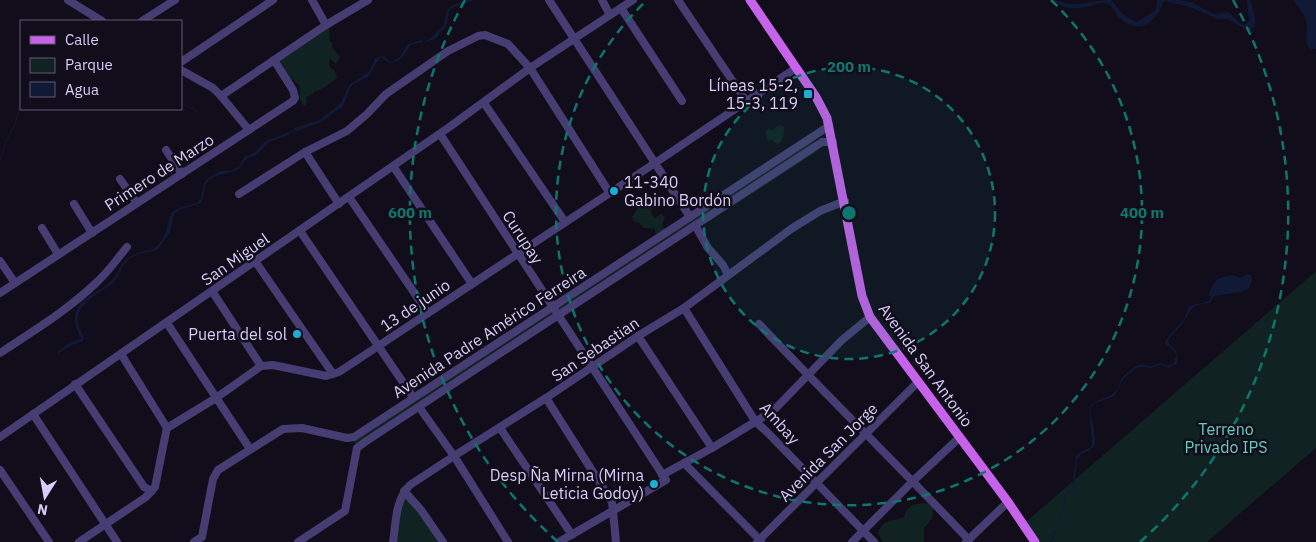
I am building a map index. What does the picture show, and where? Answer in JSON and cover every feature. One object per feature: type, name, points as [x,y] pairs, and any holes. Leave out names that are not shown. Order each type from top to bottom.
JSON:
[{"type":"main road","name":"Avenida San Antonio","points":[[750,0],[822,106],[833,142],[862,296],[870,317],[1008,502],[1035,542]]},
{"type":"street","points":[[68,0],[100,20]]},
{"type":"street","points":[[144,20],[175,0]]},
{"type":"street","points":[[182,61],[272,0]]},
{"type":"street","points":[[312,0],[326,25]]},
{"type":"street","points":[[221,96],[326,25],[368,0]]},
{"type":"street","points":[[549,0],[690,217]]},
{"type":"street","points":[[602,0],[610,15]]},
{"type":"street","name":"San Miguel","points":[[0,437],[440,134],[530,68],[633,0]]},
{"type":"street","points":[[678,0],[746,101]]},
{"type":"street","points":[[621,8],[682,101]]},
{"type":"street","points":[[239,194],[305,152],[346,131],[367,114],[386,94],[448,51],[478,36],[492,36],[508,44],[530,68],[609,192]]},
{"type":"street","name":"Primero de Marzo","points":[[0,293],[295,98],[293,90],[274,60]]},
{"type":"street","name":"13 de junio","points":[[333,374],[518,254],[796,68]]},
{"type":"street","points":[[182,71],[213,88],[249,130]]},
{"type":"street","points":[[484,103],[565,222]]},
{"type":"street","name":"Avenida Padre Américo Ferreira","points":[[347,438],[354,437],[829,126]]},
{"type":"street","name":"Curupay","points":[[440,134],[590,367],[664,477]]},
{"type":"street","points":[[818,134],[822,142],[833,142]]},
{"type":"street","name":"Avenida Padre Américo Ferreira","points":[[357,448],[822,142]]},
{"type":"street","points":[[166,150],[182,174]]},
{"type":"street","points":[[305,152],[339,204]]},
{"type":"street","points":[[393,166],[472,284]]},
{"type":"street","points":[[120,179],[137,203]]},
{"type":"street","points":[[349,197],[428,313]]},
{"type":"street","name":"San Sebastian","points":[[404,491],[410,485],[546,398],[590,367],[684,308],[792,229],[820,211],[845,201]]},
{"type":"street","points":[[74,204],[92,233]]},
{"type":"street","points":[[695,225],[708,248],[723,265],[728,275]]},
{"type":"street","points":[[42,228],[58,254]]},
{"type":"street","points":[[300,231],[414,397]]},
{"type":"street","points":[[0,353],[56,315],[90,288],[126,247]]},
{"type":"street","points":[[0,261],[15,283]]},
{"type":"street","points":[[167,428],[216,398],[262,366],[273,365],[320,376],[333,374],[255,261]]},
{"type":"street","points":[[212,291],[262,366]]},
{"type":"street","name":"Ambay","points":[[684,308],[755,421],[874,542]]},
{"type":"street","points":[[559,542],[614,510],[684,463],[774,411],[842,340],[870,317]]},
{"type":"street","points":[[167,323],[250,449]]},
{"type":"street","points":[[760,324],[864,434],[913,481],[968,541],[1008,502]]},
{"type":"street","points":[[638,336],[712,448]]},
{"type":"street","points":[[79,542],[155,488],[167,428],[120,354]]},
{"type":"street","name":"Avenida San Jorge","points":[[760,541],[816,482],[918,382]]},
{"type":"street","points":[[75,384],[144,487],[152,491]]},
{"type":"street","points":[[546,398],[612,502],[616,542]]},
{"type":"street","points":[[419,407],[454,456],[508,542]]},
{"type":"street","points":[[33,414],[117,542]]},
{"type":"street","points":[[194,542],[204,540],[215,474],[218,470],[283,429],[302,428],[347,438],[354,442],[357,448],[345,511],[298,542]]},
{"type":"street","points":[[500,428],[572,534]]},
{"type":"street","points":[[852,542],[960,437]]},
{"type":"street","points":[[684,463],[760,541]]},
{"type":"street","points":[[0,470],[49,542]]},
{"type":"street","points":[[393,542],[398,508],[404,491],[421,510],[443,542]]},
{"type":"street","points":[[310,535],[314,542]]},
{"type":"green space","points":[[329,26],[329,40],[340,57],[336,64],[330,58],[329,66],[335,71],[337,78],[306,97],[307,105],[304,106],[300,99],[300,86],[287,77],[286,71],[278,58]]},
{"type":"green space","points":[[779,125],[784,127],[784,131],[778,145],[772,140],[768,141],[765,132],[768,129],[773,130]]},
{"type":"green space","points":[[808,141],[816,146],[816,152],[564,315],[560,315],[557,305],[658,235],[655,233],[655,229],[644,228],[638,222],[633,221],[632,217],[642,201],[641,197],[653,198],[651,208],[654,218],[661,214],[665,217],[662,225],[667,231]]},
{"type":"green space","name":"Terreno Privado IPS","points":[[1316,271],[1316,448],[1207,542],[1038,542],[1027,521]]},
{"type":"green space","points":[[550,310],[556,313],[356,445],[353,440]]},
{"type":"green space","points":[[405,497],[418,512],[438,542],[396,542],[401,509]]},
{"type":"green space","points":[[927,503],[933,507],[933,514],[924,528],[924,542],[883,542],[878,533],[882,525],[904,517],[909,507]]},
{"type":"water","points":[[473,0],[452,8],[449,12],[447,23],[437,38],[427,42],[426,40],[431,38],[443,26],[447,10],[453,5]]},
{"type":"water","points":[[1053,0],[1072,4],[1110,0],[1129,18],[1137,22],[1156,10],[1157,0],[1177,0],[1191,2],[1214,14],[1228,12],[1245,25],[1249,21],[1247,0],[1250,0],[1255,15],[1255,26],[1251,30],[1247,30],[1227,19],[1218,19],[1190,7],[1165,1],[1151,22],[1146,25],[1133,26],[1126,23],[1112,7],[1105,3],[1070,8],[1061,6]]},
{"type":"water","points":[[1293,0],[1316,0],[1316,49],[1311,49],[1308,46],[1305,18]]},
{"type":"water","points":[[422,40],[423,42],[410,45],[405,54],[395,62],[391,63],[382,58],[379,59],[369,76],[352,85],[342,108],[322,121],[296,132],[294,128],[320,120],[341,103],[350,84],[369,72],[375,58],[384,56],[391,62],[400,56],[408,44]]},
{"type":"water","points":[[288,132],[289,135],[269,142],[255,156],[249,157],[239,169],[217,176],[209,181],[205,186],[201,203],[174,214],[170,232],[158,249],[138,254],[129,259],[112,284],[86,302],[78,317],[78,323],[84,337],[83,341],[72,345],[58,354],[57,352],[69,343],[81,339],[75,321],[76,313],[83,301],[107,285],[128,258],[134,254],[153,249],[160,243],[165,235],[172,212],[181,207],[197,203],[201,198],[204,183],[209,177],[221,171],[233,170],[239,166],[245,156],[254,153],[262,144]]},
{"type":"water","points":[[1233,275],[1240,278],[1251,275],[1252,281],[1248,289],[1241,292],[1214,296],[1210,303],[1197,305],[1192,309],[1168,340],[1169,344],[1177,352],[1178,357],[1177,364],[1169,368],[1160,365],[1135,369],[1123,379],[1117,392],[1113,397],[1093,404],[1090,414],[1090,407],[1092,403],[1112,395],[1118,388],[1122,377],[1136,366],[1142,364],[1150,366],[1160,363],[1173,365],[1177,354],[1165,344],[1165,341],[1184,319],[1189,306],[1210,301],[1211,296],[1208,295],[1219,278]]},
{"type":"water","points":[[1090,414],[1095,439],[1094,447],[1081,454],[1077,460],[1074,487],[1067,496],[1052,542],[1050,542],[1054,533],[1047,536],[1055,531],[1066,495],[1072,487],[1076,456],[1092,446]]},
{"type":"waterway","points":[[182,104],[197,111]]},
{"type":"waterway","points":[[0,160],[6,141],[15,124],[20,106]]},
{"type":"waterway","points":[[287,134],[295,130]]},
{"type":"place","name":"Líneas 15-2, 15-3, 119","points":[[808,94]]},
{"type":"place","name":"11-340 Gabino Bordón","points":[[614,191]]},
{"type":"place","name":"Puerta del sol","points":[[297,334]]},
{"type":"place","name":"Desp Ña Mirna (Mirna Leticia Godoy)","points":[[654,484]]}]
